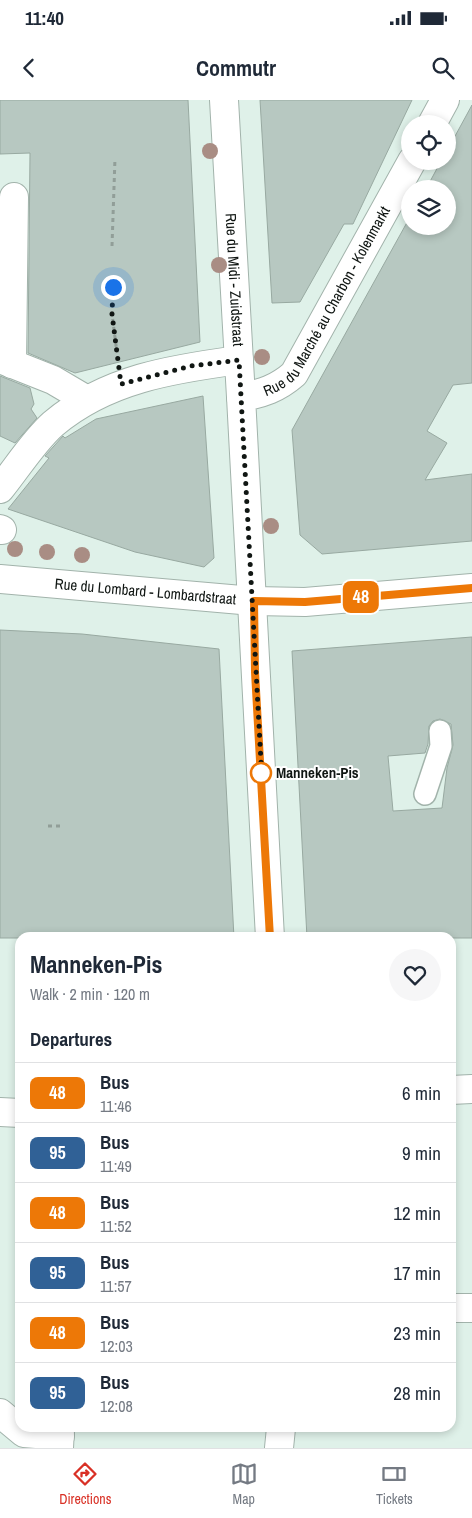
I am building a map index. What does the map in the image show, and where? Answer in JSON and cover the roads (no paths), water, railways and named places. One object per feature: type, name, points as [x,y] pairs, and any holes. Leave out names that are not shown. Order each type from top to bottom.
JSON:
[{"type":"street","name":"Rue du Midi - Zuidstraat","points":[[224,100],[254,601],[255,672],[270,932]]},
{"type":"street","points":[[437,115],[445,100]]},
{"type":"street","name":"Rue du Marché au Charbon - Kolenmarkt","points":[[241,397],[260,394],[280,386],[294,374],[407,170]]},
{"type":"street","points":[[14,197],[6,361],[60,383],[87,400]]},
{"type":"street","points":[[0,489],[52,425],[87,400],[121,384],[191,366],[239,360]]},
{"type":"street","name":"Rue du Lombard - Lombardstraat","points":[[0,579],[254,601],[305,602],[472,588]]},
{"type":"street","points":[[456,1090],[472,1089]]},
{"type":"street","points":[[0,1112],[15,1113]]},
{"type":"street","points":[[456,1308],[472,1308]]},
{"type":"street","points":[[0,1413],[15,1426]]},
{"type":"street","points":[[23,1432],[60,1437]]},
{"type":"street","points":[[279,1448],[281,1432]]},
{"type":"lane","points":[[425,794],[441,746],[440,731]]},
{"type":"place","name":"Manneken-Pis","points":[[261,773]]}]
